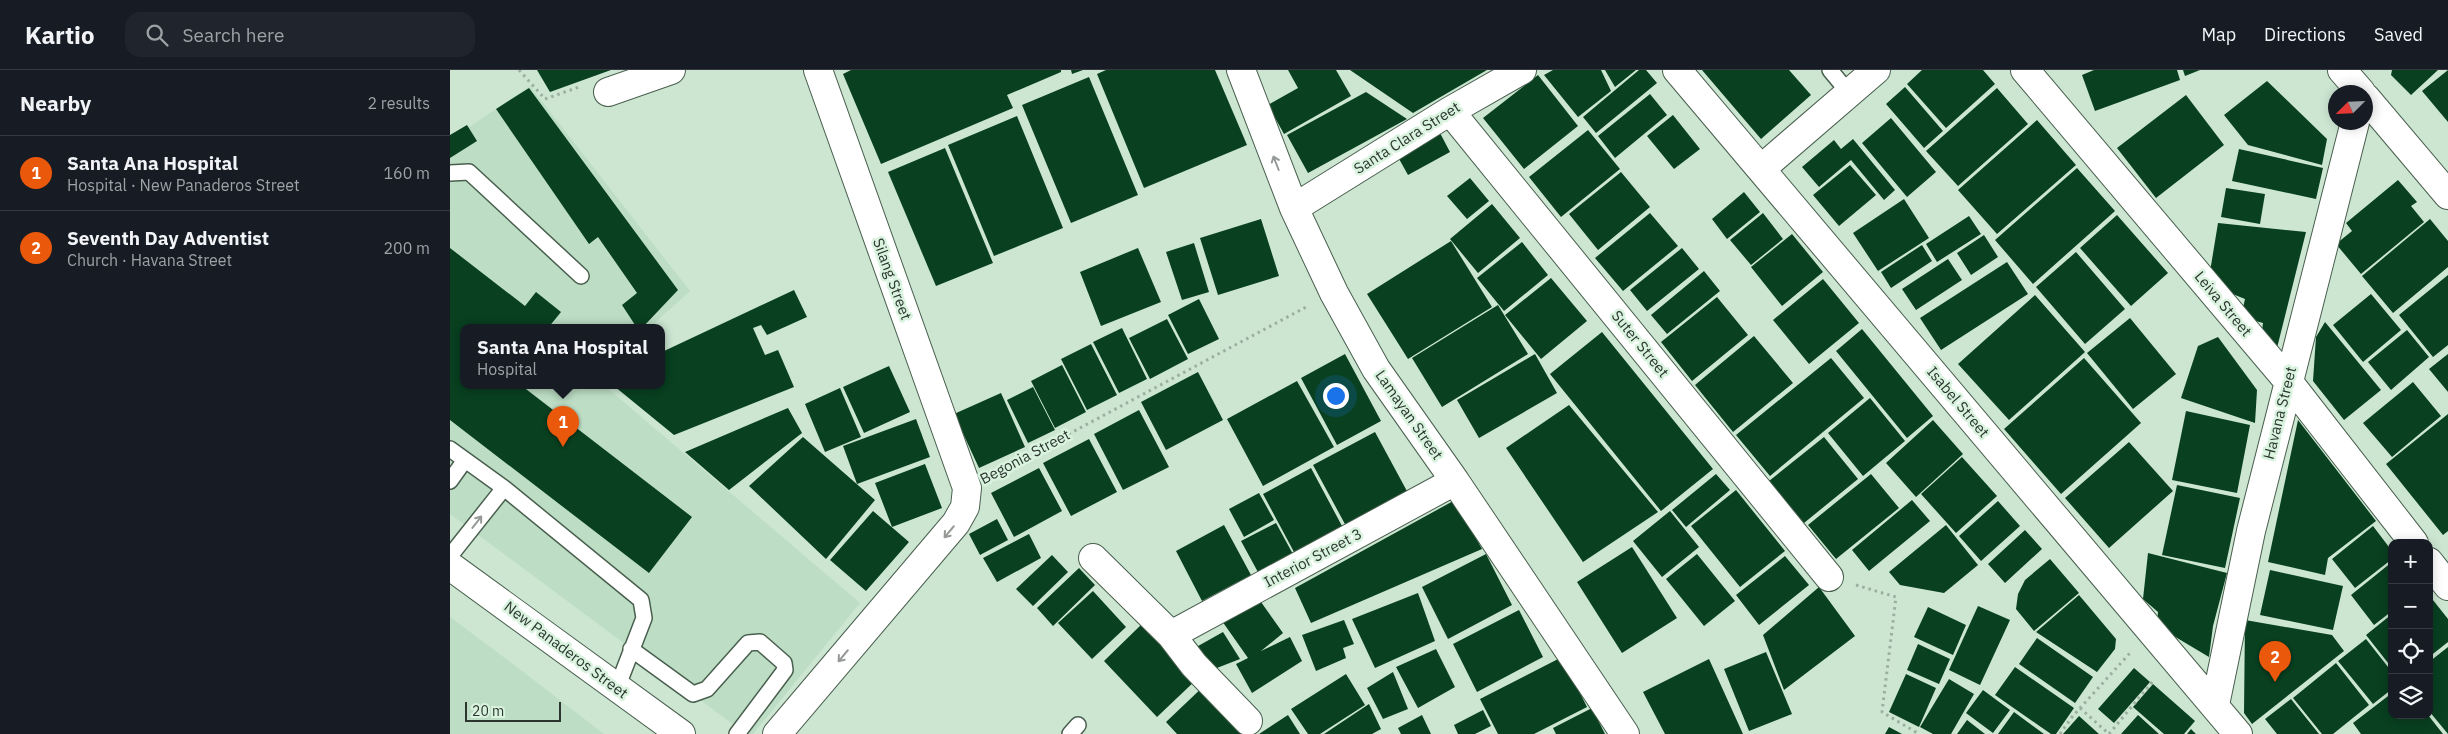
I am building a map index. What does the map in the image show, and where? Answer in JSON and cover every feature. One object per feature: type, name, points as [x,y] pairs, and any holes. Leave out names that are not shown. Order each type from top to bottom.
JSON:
[{"type":"street","points":[[608,92],[671,70]]},
{"type":"street","name":"Silang Street","points":[[818,70],[967,488]]},
{"type":"street","name":"Lamayan Street","points":[[1241,70],[1294,208],[1334,293],[1376,370],[1456,481],[1625,734]]},
{"type":"street","name":"Santa Clara Street","points":[[1294,208],[1450,111],[1522,70]]},
{"type":"street","name":"Isabel Street","points":[[1677,70],[2238,734]]},
{"type":"street","points":[[1761,169],[1876,70]]},
{"type":"street","name":"Leiva Street","points":[[2025,70],[2288,381],[2411,539]]},
{"type":"street","points":[[2342,70],[2356,85]]},
{"type":"street","points":[[2365,85],[2371,70]]},
{"type":"street","points":[[2373,106],[2448,195]]},
{"type":"street","name":"Suter Street","points":[[1450,111],[1829,578]]},
{"type":"street","name":"Havana Street","points":[[2215,705],[2251,531],[2353,130]]},
{"type":"street","name":"Interior Street 3","points":[[1171,634],[1456,481]]},
{"type":"street","name":"Begonia Street","points":[[776,734],[956,523],[965,507],[967,488]]},
{"type":"street","points":[[1092,558],[1171,634],[1194,666],[1248,721]]},
{"type":"street","name":"New Panaderos Street","points":[[450,566],[681,734]]},
{"type":"street","points":[[2433,567],[2448,586]]},
{"type":"lane","points":[[1830,70],[1849,94]]},
{"type":"lane","points":[[450,173],[469,172],[581,276]]},
{"type":"lane","points":[[450,449],[504,488],[641,600],[644,618],[617,688]]},
{"type":"lane","points":[[450,481],[465,460]]},
{"type":"lane","points":[[450,556],[504,488]]},
{"type":"lane","points":[[631,649],[694,694],[707,689],[748,643],[760,642],[784,663],[785,670],[737,734]]},
{"type":"path","points":[[519,70],[545,99],[584,86],[608,92]]},
{"type":"path","name":"Begonia Street","points":[[967,488],[1334,293]]},
{"type":"path","points":[[1829,578],[1896,597],[1882,712],[1919,734]]},
{"type":"path","points":[[2060,734],[2080,708],[2151,629]]},
{"type":"path","points":[[2080,708],[2110,734],[2173,656]]},
{"type":"shaded area","points":[[530,86],[690,291],[653,324],[460,324],[460,389],[609,389],[860,603],[753,734],[746,734],[450,514],[450,140]]},
{"type":"shaded area","points":[[450,617],[509,661],[604,734],[450,734]]},
{"type":"building","points":[[537,70],[611,70],[550,92]]},
{"type":"building","points":[[851,70],[1061,70],[1061,72],[1007,95],[1013,108],[881,164],[843,74]]},
{"type":"building","points":[[1071,70],[1083,70],[1072,74]]},
{"type":"building","points":[[1106,70],[1215,70],[1247,145],[1144,188],[1097,74]]},
{"type":"building","points":[[1288,70],[1336,70],[1351,96],[1284,134],[1268,105],[1298,88]]},
{"type":"building","points":[[1350,70],[1487,70],[1413,113]]},
{"type":"building","points":[[1553,70],[1601,70],[1611,91],[1578,117],[1544,75]]},
{"type":"building","points":[[1605,70],[1636,70],[1615,87]]},
{"type":"building","points":[[1639,70],[1646,70],[1657,83],[1596,133],[1583,117]]},
{"type":"building","points":[[1702,70],[1789,70],[1811,95],[1761,139]]},
{"type":"building","points":[[1922,70],[1983,70],[1995,84],[1946,128],[1907,84]]},
{"type":"building","points":[[2094,70],[2177,70],[2180,80],[2095,111],[2082,75]]},
{"type":"building","points":[[2183,70],[2200,70],[2185,76]]},
{"type":"building","points":[[2392,70],[2438,70],[2411,95],[2391,75]]},
{"type":"building","points":[[2448,70],[2448,122],[2422,91]]},
{"type":"building","points":[[1538,75],[1578,126],[1524,169],[1483,118]]},
{"type":"building","points":[[1089,77],[1138,195],[1071,223],[1022,105]]},
{"type":"building","points":[[2267,81],[2327,139],[2322,165],[2248,145],[2224,115]]},
{"type":"building","points":[[1905,87],[1943,131],[1924,148],[1886,104]]},
{"type":"building","points":[[529,88],[678,290],[646,324],[634,324],[622,305],[637,293],[598,237],[589,244],[496,109]]},
{"type":"building","points":[[1997,88],[2028,124],[1958,186],[1926,151]]},
{"type":"building","points":[[1366,92],[1407,119],[1308,173],[1287,135]]},
{"type":"building","points":[[1650,94],[1667,115],[1615,158],[1598,136]]},
{"type":"building","points":[[2186,95],[2224,145],[2156,198],[2117,148]]},
{"type":"building","points":[[1673,115],[1700,149],[1674,169],[1647,136]]},
{"type":"building","points":[[1017,116],[1063,228],[994,256],[948,145]]},
{"type":"building","points":[[1891,118],[1936,172],[1907,197],[1862,143]]},
{"type":"building","points":[[2037,120],[2076,165],[1997,234],[1958,190]]},
{"type":"building","points":[[467,125],[477,141],[450,158],[450,135]]},
{"type":"building","points":[[1588,130],[1620,169],[1561,217],[1529,177]]},
{"type":"building","points":[[1440,133],[1450,152],[1408,175],[1398,157]]},
{"type":"building","points":[[1853,139],[1895,190],[1884,200],[1851,160],[1819,187],[1802,167],[1834,140],[1841,149]]},
{"type":"building","points":[[945,148],[993,263],[936,286],[888,172]]},
{"type":"building","points":[[2239,149],[2323,168],[2316,199],[2232,181]]},
{"type":"building","points":[[1850,165],[1876,195],[1839,226],[1813,195]]},
{"type":"building","points":[[2077,168],[2115,211],[2033,284],[1995,240]]},
{"type":"building","points":[[1621,172],[1650,207],[1598,250],[1569,214]]},
{"type":"building","points":[[1470,178],[1489,201],[1467,219],[1447,196]]},
{"type":"building","points":[[2398,180],[2417,202],[2411,206],[2424,222],[2361,274],[2336,244],[2352,231],[2346,223]]},
{"type":"building","points":[[2226,188],[2265,194],[2260,224],[2221,217]]},
{"type":"building","points":[[1744,192],[1760,212],[1727,239],[1712,219]]},
{"type":"building","points":[[1904,199],[1929,238],[1878,271],[1853,233]]},
{"type":"building","points":[[1492,204],[1520,238],[1478,273],[1450,239]]},
{"type":"building","points":[[1650,213],[1678,246],[1623,291],[1595,258]]},
{"type":"building","points":[[1763,213],[1783,239],[1751,265],[1730,240]]},
{"type":"building","points":[[2117,215],[2168,273],[2131,306],[2080,248]]},
{"type":"building","points":[[1969,216],[1981,234],[1937,262],[1926,244]]},
{"type":"building","points":[[1261,219],[1279,276],[1218,295],[1200,238]]},
{"type":"building","points":[[2430,219],[2448,241],[2448,267],[2393,313],[2362,276]]},
{"type":"building","points":[[2218,223],[2306,232],[2277,348],[2261,338],[2263,323],[2241,317],[2245,299],[2208,284]]},
{"type":"building","points":[[1792,234],[1823,272],[1782,306],[1751,267]]},
{"type":"building","points":[[1984,235],[1998,257],[1971,275],[1957,253]]},
{"type":"building","points":[[1451,241],[1492,307],[1408,359],[1367,294]]},
{"type":"building","points":[[1522,242],[1548,275],[1504,311],[1477,278]]},
{"type":"building","points":[[1194,243],[1209,292],[1182,300],[1166,252]]},
{"type":"building","points":[[1922,245],[1932,261],[1891,288],[1881,272]]},
{"type":"building","points":[[450,248],[525,306],[536,292],[561,312],[551,324],[460,324],[460,389],[526,389],[692,517],[649,573],[450,420]]},
{"type":"building","points":[[1138,248],[1161,302],[1101,326],[1080,272]]},
{"type":"building","points":[[1682,248],[1699,269],[1647,311],[1630,290]]},
{"type":"building","points":[[2076,252],[2125,309],[2085,344],[2036,287]]},
{"type":"building","points":[[1948,259],[1962,280],[1916,310],[1902,289]]},
{"type":"building","points":[[2007,262],[2028,294],[1941,350],[1920,318]]},
{"type":"building","points":[[1704,271],[1720,291],[1667,334],[1651,315]]},
{"type":"building","points":[[2448,275],[2448,345],[2433,357],[2399,315]]},
{"type":"building","points":[[1551,278],[1587,321],[1541,359],[1505,315]]},
{"type":"building","points":[[1823,279],[1859,323],[1809,364],[1773,320]]},
{"type":"building","points":[[794,290],[807,317],[767,335],[761,325],[753,328],[765,355],[778,350],[794,387],[674,435],[618,389],[665,389],[665,351]]},
{"type":"building","points":[[2371,294],[2401,330],[2363,362],[2333,325]]},
{"type":"building","points":[[2035,295],[2085,352],[2009,420],[1958,364]]},
{"type":"building","points":[[1717,297],[1748,335],[1692,381],[1661,342]]},
{"type":"building","points":[[1199,299],[1219,339],[1188,354],[1168,315]]},
{"type":"building","points":[[1498,305],[1528,354],[1442,407],[1412,358]]},
{"type":"building","points":[[2130,318],[2176,374],[2133,409],[2087,353]]},
{"type":"building","points":[[1167,319],[1188,359],[1150,379],[1129,338]]},
{"type":"building","points":[[2325,322],[2381,390],[2344,420],[2313,381],[2316,337]]},
{"type":"building","points":[[1122,328],[1147,379],[1119,393],[1093,342]]},
{"type":"building","points":[[1862,329],[1933,416],[1907,438],[1836,351]]},
{"type":"building","points":[[2407,330],[2429,357],[2391,390],[2368,362]]},
{"type":"building","points":[[1602,332],[1713,469],[1661,511],[1550,374]]},
{"type":"building","points":[[1754,336],[1793,383],[1733,432],[1695,385]]},
{"type":"building","points":[[2218,337],[2257,390],[2255,423],[2181,398],[2198,346]]},
{"type":"building","points":[[1091,344],[1117,395],[1087,410],[1061,359]]},
{"type":"building","points":[[1345,354],[1381,421],[1337,445],[1301,378]]},
{"type":"building","points":[[1535,354],[1557,393],[1479,438],[1457,400]]},
{"type":"building","points":[[2448,354],[2448,392],[2429,369]]},
{"type":"building","points":[[1831,358],[1864,398],[1770,476],[1736,435]]},
{"type":"building","points":[[2084,358],[2141,423],[2061,494],[2004,429]]},
{"type":"building","points":[[1062,365],[1086,412],[1055,428],[1031,381]]},
{"type":"building","points":[[889,366],[910,412],[864,433],[843,387]]},
{"type":"building","points":[[1198,372],[1223,420],[1166,450],[1141,402]]},
{"type":"building","points":[[1297,381],[1334,447],[1263,486],[1227,419]]},
{"type":"building","points":[[2413,382],[2441,416],[2392,457],[2363,423]]},
{"type":"building","points":[[1033,387],[1055,430],[1028,443],[1007,400]]},
{"type":"building","points":[[840,388],[861,437],[825,452],[805,404]]},
{"type":"building","points":[[1001,393],[1025,447],[979,468],[954,414]]},
{"type":"building","points":[[1870,398],[1905,441],[1863,476],[1828,433]]},
{"type":"building","points":[[1569,405],[1658,512],[1583,562],[1506,448]]},
{"type":"building","points":[[788,408],[802,433],[729,490],[685,452]]},
{"type":"building","points":[[1139,410],[1169,467],[1123,490],[1094,434]]},
{"type":"building","points":[[2186,411],[2250,425],[2237,493],[2172,480]]},
{"type":"building","points":[[2448,414],[2448,531],[2443,535],[2386,464]]},
{"type":"building","points":[[916,419],[930,457],[857,484],[843,446]]},
{"type":"building","points":[[1933,420],[1963,454],[1916,497],[1886,463]]},
{"type":"building","points":[[2298,420],[2376,521],[2328,558],[2325,575],[2268,562]]},
{"type":"building","points":[[1375,432],[1408,493],[1346,526],[1313,465]]},
{"type":"building","points":[[803,437],[875,500],[826,559],[749,486]]},
{"type":"building","points":[[1824,437],[1858,479],[1804,523],[1769,481]]},
{"type":"building","points":[[1089,439],[1117,492],[1071,516],[1043,463]]},
{"type":"building","points":[[2129,442],[2173,491],[2109,548],[2065,498]]},
{"type":"building","points":[[1962,457],[1997,496],[1956,533],[1921,494]]},
{"type":"building","points":[[925,464],[942,508],[892,527],[875,483]]},
{"type":"building","points":[[1039,468],[1062,511],[1014,537],[991,493]]},
{"type":"building","points":[[1311,468],[1342,526],[1294,552],[1263,494]]},
{"type":"building","points":[[1716,474],[1730,490],[1686,527],[1672,510]]},
{"type":"building","points":[[1871,474],[1899,508],[1836,559],[1808,525]]},
{"type":"building","points":[[2177,485],[2240,498],[2225,568],[2162,555]]},
{"type":"building","points":[[1736,490],[1785,551],[1740,587],[1691,526]]},
{"type":"building","points":[[1259,493],[1274,520],[1244,537],[1229,509]]},
{"type":"building","points":[[1455,500],[1482,549],[1311,623],[1295,588]]},
{"type":"building","points":[[1912,500],[1930,521],[1869,571],[1852,550]]},
{"type":"building","points":[[1998,501],[2020,526],[1981,561],[1959,536]]},
{"type":"building","points":[[873,511],[909,542],[866,591],[830,560]]},
{"type":"building","points":[[1670,511],[1699,547],[1662,577],[1633,541]]},
{"type":"building","points":[[997,519],[1008,540],[980,555],[969,534]]},
{"type":"building","points":[[1276,523],[1294,556],[1259,574],[1241,541]]},
{"type":"building","points":[[1224,525],[1251,575],[1202,601],[1176,551]]},
{"type":"building","points":[[1946,525],[1978,565],[1944,593],[1900,585],[1889,572]]},
{"type":"building","points":[[2373,526],[2388,546],[2388,562],[2355,588],[2332,559]]},
{"type":"building","points":[[2025,530],[2042,549],[2005,583],[1988,564]]},
{"type":"building","points":[[1029,534],[1041,558],[997,582],[983,558]]},
{"type":"building","points":[[1632,547],[1677,618],[1622,653],[1577,582]]},
{"type":"building","points":[[2148,553],[2227,573],[2213,626],[2209,657],[2157,626],[2158,612],[2143,599]]},
{"type":"building","points":[[1486,554],[1512,605],[1448,639],[1422,587]]},
{"type":"building","points":[[1697,554],[1735,601],[1704,626],[1666,579]]},
{"type":"building","points":[[1052,555],[1068,572],[1033,606],[1016,589]]},
{"type":"building","points":[[1785,556],[1809,585],[1759,625],[1736,595]]},
{"type":"building","points":[[2050,559],[2079,593],[2034,631],[2016,609],[2018,594],[2025,580]]},
{"type":"building","points":[[2388,565],[2388,614],[2374,625],[2351,595]]},
{"type":"building","points":[[1079,568],[1095,585],[1053,626],[1037,608]]},
{"type":"building","points":[[2270,570],[2343,586],[2333,630],[2260,615]]},
{"type":"building","points":[[1819,587],[1855,636],[1784,690],[1763,635]]},
{"type":"building","points":[[1093,591],[1126,627],[1092,659],[1058,623]]},
{"type":"building","points":[[1418,593],[1435,641],[1375,668],[1352,619]]},
{"type":"building","points":[[2079,595],[2116,639],[2115,649],[2097,672],[2036,632]]},
{"type":"building","points":[[2433,600],[2448,619],[2448,642],[2433,654]]},
{"type":"building","points":[[1261,602],[1283,633],[1261,651],[1290,637],[1302,661],[1252,693],[1236,664],[1248,658],[1222,621]]},
{"type":"building","points":[[1978,606],[2010,620],[1980,685],[1949,670]]},
{"type":"building","points":[[1928,607],[1966,625],[1953,655],[1914,637]]},
{"type":"building","points":[[1519,610],[1543,657],[1477,692],[1453,644]]},
{"type":"building","points":[[2388,617],[2388,663],[2366,635]]},
{"type":"building","points":[[1344,620],[1354,644],[1343,648],[1346,658],[1316,671],[1302,635]]},
{"type":"building","points":[[2245,620],[2332,635],[2344,651],[2252,724],[2244,713]]},
{"type":"building","points":[[1144,622],[1197,679],[1157,717],[1104,661]]},
{"type":"building","points":[[1223,632],[1240,659],[1204,673],[1191,650]]},
{"type":"building","points":[[2037,638],[2093,677],[2075,703],[2019,664]]},
{"type":"building","points":[[2366,639],[2388,667],[2388,692],[2373,704],[2338,661]]},
{"type":"building","points":[[1918,644],[1950,659],[1939,684],[1907,670]]},
{"type":"building","points":[[2448,647],[2448,734],[2433,716],[2433,659]]},
{"type":"building","points":[[1436,649],[1455,687],[1418,708],[1396,667]]},
{"type":"building","points":[[1766,652],[1792,714],[1749,731],[1724,669]]},
{"type":"building","points":[[1562,657],[1587,707],[1534,734],[1498,734],[1480,699]]},
{"type":"building","points":[[1709,659],[1743,734],[1665,734],[1643,692]]},
{"type":"building","points":[[2336,663],[2369,705],[2333,734],[2322,734],[2293,698]]},
{"type":"building","points":[[2015,667],[2074,708],[2056,734],[2051,734],[1995,695]]},
{"type":"building","points":[[2134,668],[2150,682],[2114,723],[2098,709]]},
{"type":"building","points":[[1393,672],[1408,709],[1383,719],[1367,688]]},
{"type":"building","points":[[1346,674],[1365,705],[1320,734],[1308,734],[1291,709]]},
{"type":"building","points":[[1906,674],[1936,688],[1919,727],[1889,712]]},
{"type":"building","points":[[1949,679],[1974,694],[1951,734],[1933,734],[1920,727]]},
{"type":"building","points":[[1206,684],[1246,734],[1177,734],[1166,722]]},
{"type":"building","points":[[2153,684],[2195,721],[2184,734],[2164,734],[2133,707]]},
{"type":"building","points":[[1983,690],[2010,710],[1993,733],[1966,713]]},
{"type":"building","points":[[2388,696],[2388,719],[2431,719],[2443,734],[2361,734],[2353,723]]},
{"type":"building","points":[[2291,699],[2319,734],[2277,734],[2265,719]]},
{"type":"building","points":[[1369,704],[1381,729],[1372,734],[1324,734]]},
{"type":"building","points":[[1592,708],[1605,734],[1556,734],[1553,728]]},
{"type":"building","points":[[1483,710],[1491,726],[1475,734],[1458,734],[1454,725]]},
{"type":"building","points":[[2014,712],[2044,734],[1998,734]]},
{"type":"building","points":[[1288,715],[1300,734],[1259,734]]},
{"type":"building","points":[[1422,715],[1431,734],[1401,734],[1398,728]]},
{"type":"building","points":[[2138,715],[2159,734],[2121,734]]},
{"type":"building","points":[[2079,716],[2099,734],[2063,734]]},
{"type":"building","points":[[1967,720],[1985,734],[1957,734]]},
{"type":"building","points":[[1889,727],[1902,734],[1885,734]]},
{"type":"building","points":[[2191,729],[2196,734],[2187,734]]},
{"type":"place","name":"Santa Ana Hospital","points":[[563,447]]},
{"type":"place","name":"Seventh Day Adventist","points":[[2275,682]]}]
